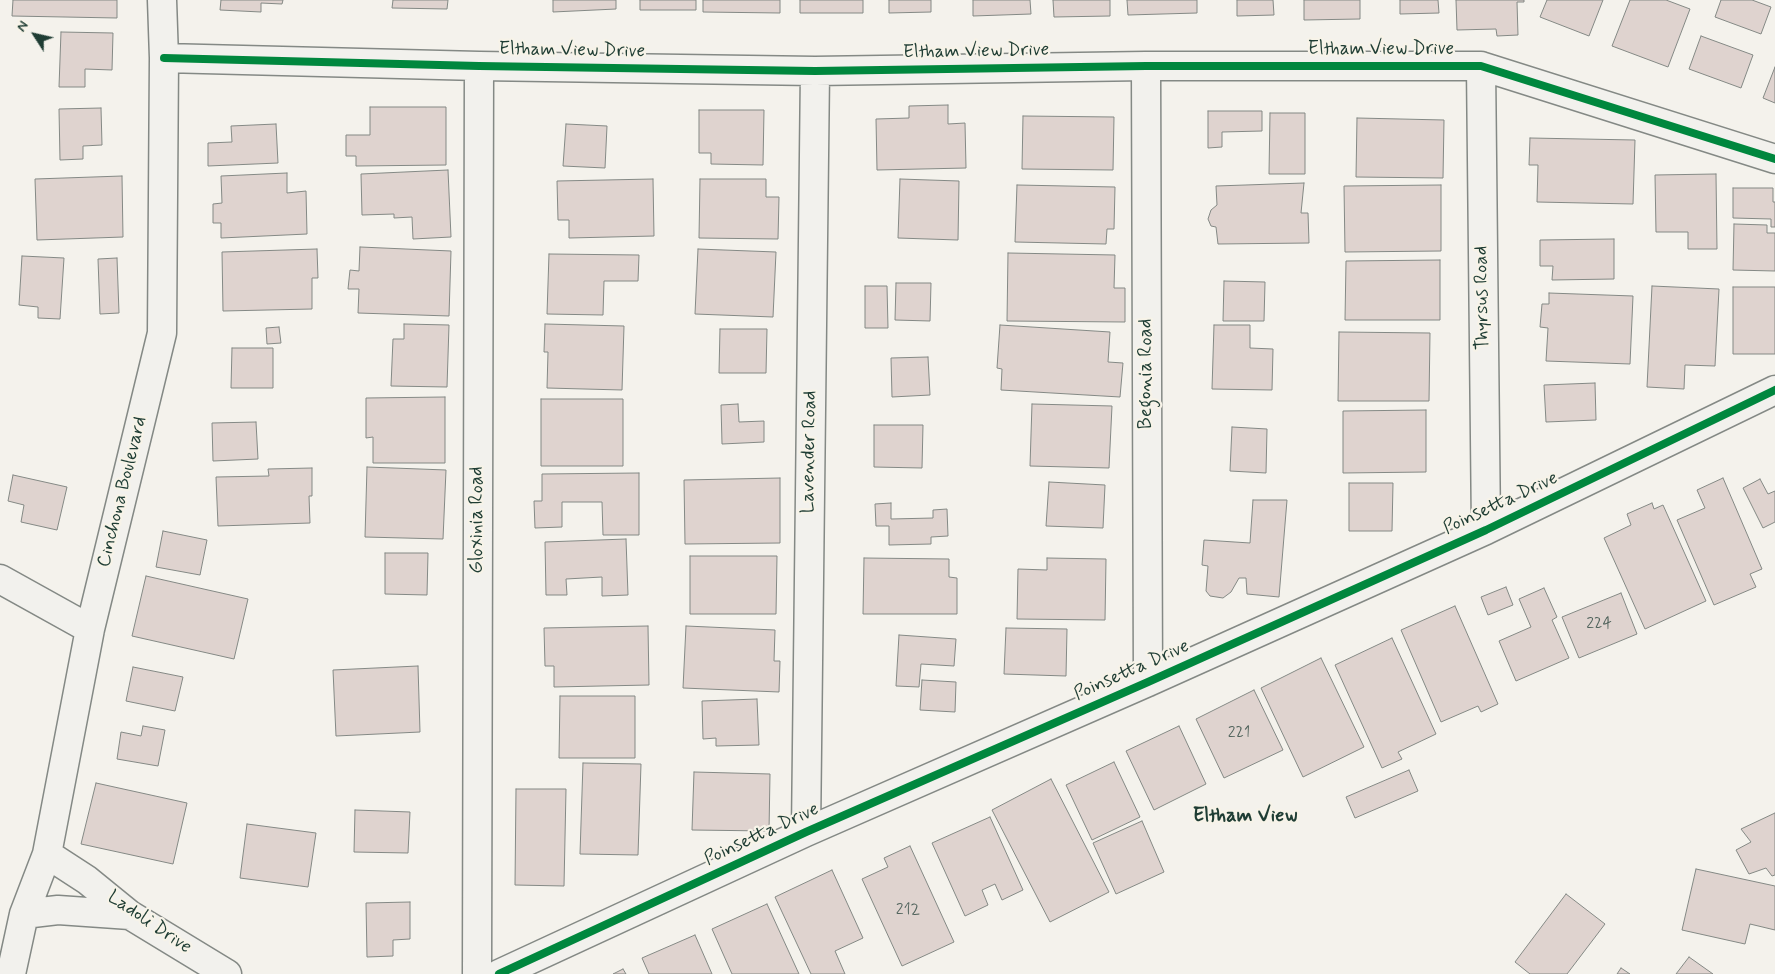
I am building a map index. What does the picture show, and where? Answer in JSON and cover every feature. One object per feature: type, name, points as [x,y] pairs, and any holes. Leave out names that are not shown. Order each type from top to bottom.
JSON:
[{"type":"street","name":"Cinchona Boulevard","points":[[11,974],[24,914],[47,854],[90,629],[162,333],[164,58],[162,0]]},
{"type":"street","name":"Eltham View Drive","points":[[164,58],[479,66],[814,71],[1146,66],[1481,66],[1775,159]]},
{"type":"street","name":"Gloxinia Road","points":[[477,974],[479,66]]},
{"type":"street","name":"Begonia Road","points":[[1146,66],[1148,682]]},
{"type":"street","name":"Thyrsus Road","points":[[1481,66],[1486,530]]},
{"type":"street","name":"Lavender Road","points":[[806,832],[814,71]]},
{"type":"street","name":"Poinsetta Drive","points":[[499,974],[806,832],[1148,682],[1486,530],[1775,390]]},
{"type":"street","points":[[0,579],[90,629]]},
{"type":"street","name":"Ladoli Drive","points":[[47,854],[87,880],[130,915],[227,974]]},
{"type":"street","points":[[24,914],[58,910],[130,915]]},
{"type":"building","points":[[13,0],[117,0],[117,18],[12,16]]},
{"type":"building","points":[[221,0],[283,0],[282,4],[261,3],[261,12],[220,10]]},
{"type":"building","points":[[393,0],[448,0],[447,9],[392,8]]},
{"type":"building","points":[[553,0],[616,0],[616,9],[553,12]]},
{"type":"building","points":[[640,0],[696,0],[696,10],[640,10]]},
{"type":"building","points":[[703,0],[780,0],[780,13],[703,12]]},
{"type":"building","points":[[800,0],[863,0],[863,13],[800,13]]},
{"type":"building","points":[[889,0],[931,0],[931,12],[889,13]]},
{"type":"building","points":[[973,0],[1030,0],[1031,14],[973,16]]},
{"type":"building","points":[[1053,0],[1110,0],[1110,16],[1054,17]]},
{"type":"building","points":[[1127,0],[1197,0],[1197,13],[1128,15]]},
{"type":"building","points":[[1237,0],[1273,0],[1274,15],[1237,16]]},
{"type":"building","points":[[1304,0],[1360,0],[1360,19],[1304,20]]},
{"type":"building","points":[[1400,0],[1438,0],[1439,13],[1400,14]]},
{"type":"building","points":[[1456,0],[1524,0],[1524,2],[1517,2],[1518,35],[1497,36],[1496,29],[1457,30]]},
{"type":"building","points":[[1547,0],[1603,0],[1589,36],[1540,17]]},
{"type":"building","points":[[1630,0],[1666,0],[1690,9],[1668,67],[1612,46]]},
{"type":"building","points":[[1721,0],[1752,0],[1771,7],[1761,34],[1715,17]]},
{"type":"building","points":[[61,32],[113,33],[112,70],[85,69],[85,87],[59,87]]},
{"type":"building","points":[[1701,36],[1753,55],[1741,88],[1689,69]]},
{"type":"building","points":[[1775,67],[1775,103],[1763,98]]},
{"type":"building","points":[[948,105],[948,124],[965,123],[966,168],[877,170],[876,119],[909,118],[909,106]]},
{"type":"building","points":[[370,107],[446,107],[446,165],[356,166],[356,156],[346,156],[346,135],[370,135]]},
{"type":"building","points":[[101,108],[102,145],[83,146],[83,159],[60,160],[59,109]]},
{"type":"building","points":[[699,110],[764,110],[763,165],[711,164],[711,153],[699,153]]},
{"type":"building","points":[[1208,111],[1262,111],[1262,131],[1222,132],[1222,147],[1208,148]]},
{"type":"building","points":[[1270,113],[1305,113],[1305,174],[1269,174]]},
{"type":"building","points":[[1023,116],[1114,117],[1113,170],[1022,169]]},
{"type":"building","points":[[1357,118],[1444,120],[1443,178],[1356,177]]},
{"type":"building","points":[[276,124],[278,163],[208,166],[208,143],[232,142],[231,126]]},
{"type":"building","points":[[566,124],[607,126],[605,168],[563,166]]},
{"type":"building","points":[[1530,138],[1635,140],[1633,204],[1537,202],[1538,165],[1529,165]]},
{"type":"building","points":[[448,170],[451,237],[413,239],[412,217],[394,218],[394,214],[362,215],[361,174]]},
{"type":"building","points":[[287,173],[287,193],[306,191],[307,234],[221,238],[221,223],[213,223],[213,204],[222,203],[221,176]]},
{"type":"building","points":[[1716,174],[1717,249],[1688,249],[1688,232],[1656,232],[1655,175]]},
{"type":"building","points":[[122,176],[123,237],[37,240],[35,179]]},
{"type":"building","points":[[653,179],[654,236],[569,238],[569,220],[558,220],[557,181]]},
{"type":"building","points":[[700,179],[766,179],[766,197],[779,197],[778,239],[699,238]]},
{"type":"building","points":[[900,179],[959,181],[958,240],[898,238]]},
{"type":"building","points":[[1304,183],[1301,213],[1308,213],[1309,243],[1218,244],[1216,227],[1211,226],[1208,219],[1211,210],[1217,205],[1216,186]]},
{"type":"building","points":[[1017,185],[1115,187],[1114,229],[1107,229],[1106,244],[1015,242]]},
{"type":"building","points":[[1441,185],[1441,251],[1345,252],[1344,186]]},
{"type":"building","points":[[1733,188],[1773,188],[1775,227],[1771,227],[1771,219],[1733,218]]},
{"type":"building","points":[[1734,224],[1767,225],[1767,233],[1775,233],[1775,271],[1733,270]]},
{"type":"building","points":[[1614,239],[1614,279],[1552,280],[1553,266],[1540,266],[1540,240]]},
{"type":"building","points":[[360,247],[451,251],[449,316],[358,313],[359,289],[348,289],[350,270],[359,271]]},
{"type":"building","points":[[317,249],[318,278],[312,278],[312,309],[223,311],[222,252]]},
{"type":"building","points":[[698,249],[776,252],[773,317],[695,314]]},
{"type":"building","points":[[1008,253],[1115,255],[1114,288],[1125,288],[1125,322],[1007,321]]},
{"type":"building","points":[[549,254],[639,255],[638,281],[604,281],[603,315],[547,314]]},
{"type":"building","points":[[22,256],[64,258],[60,319],[38,318],[38,307],[19,305]]},
{"type":"building","points":[[117,258],[119,313],[100,314],[98,259]]},
{"type":"building","points":[[1440,260],[1440,320],[1345,320],[1346,261]]},
{"type":"building","points":[[1224,281],[1265,282],[1264,321],[1223,321]]},
{"type":"building","points":[[896,283],[931,283],[930,321],[895,320]]},
{"type":"building","points":[[865,286],[887,286],[888,328],[865,328]]},
{"type":"building","points":[[1652,286],[1719,289],[1715,366],[1685,365],[1684,389],[1647,387]]},
{"type":"building","points":[[1733,287],[1775,287],[1775,354],[1733,354]]},
{"type":"building","points":[[1549,293],[1633,296],[1630,364],[1546,361],[1548,328],[1540,327],[1542,304],[1549,304]]},
{"type":"building","points":[[404,324],[449,325],[447,387],[391,386],[393,339],[404,339]]},
{"type":"building","points":[[545,324],[624,326],[622,390],[547,388],[548,352],[544,352]]},
{"type":"building","points":[[1000,325],[1110,332],[1108,362],[1123,363],[1120,397],[1001,390],[1002,369],[997,368]]},
{"type":"building","points":[[1214,325],[1250,325],[1250,348],[1273,349],[1272,390],[1212,389]]},
{"type":"building","points":[[279,327],[281,343],[267,344],[266,328]]},
{"type":"building","points":[[720,329],[767,329],[766,373],[719,373]]},
{"type":"building","points":[[1339,332],[1430,333],[1429,401],[1338,401]]},
{"type":"building","points":[[232,348],[273,348],[273,388],[231,388]]},
{"type":"building","points":[[928,357],[930,395],[892,397],[891,358]]},
{"type":"building","points":[[1595,383],[1596,420],[1546,422],[1544,385]]},
{"type":"building","points":[[445,397],[445,463],[373,463],[373,437],[366,438],[366,398]]},
{"type":"building","points":[[541,399],[623,399],[623,466],[541,466]]},
{"type":"building","points":[[738,404],[739,422],[764,421],[764,442],[722,444],[721,405]]},
{"type":"building","points":[[1032,404],[1112,406],[1109,468],[1030,466]]},
{"type":"building","points":[[1426,410],[1426,472],[1343,473],[1343,411]]},
{"type":"building","points":[[256,422],[258,459],[213,461],[212,423]]},
{"type":"building","points":[[874,425],[923,425],[922,468],[874,467]]},
{"type":"building","points":[[1232,427],[1267,429],[1266,473],[1230,471]]},
{"type":"building","points":[[367,467],[446,470],[443,539],[365,537]]},
{"type":"building","points":[[312,468],[312,496],[309,496],[310,523],[218,526],[216,477],[269,476],[268,469]]},
{"type":"building","points":[[639,473],[639,535],[603,535],[602,502],[562,502],[562,527],[535,528],[534,501],[542,501],[542,474]]},
{"type":"building","points":[[13,475],[67,487],[57,530],[21,522],[24,505],[8,501]]},
{"type":"building","points":[[780,478],[780,543],[685,544],[684,480]]},
{"type":"building","points":[[1723,478],[1762,569],[1750,574],[1756,587],[1714,605],[1677,520],[1705,508],[1697,490]]},
{"type":"building","points":[[1760,479],[1768,494],[1775,491],[1775,522],[1763,528],[1743,488]]},
{"type":"building","points":[[1049,482],[1105,485],[1103,528],[1046,526]]},
{"type":"building","points":[[1349,483],[1393,483],[1392,531],[1349,531]]},
{"type":"building","points":[[1253,500],[1287,500],[1279,597],[1247,594],[1246,578],[1239,578],[1231,592],[1223,598],[1210,596],[1206,591],[1208,566],[1202,565],[1204,540],[1250,543]]},
{"type":"building","points":[[891,503],[891,519],[933,518],[933,510],[947,509],[948,536],[931,537],[931,544],[889,545],[889,526],[876,526],[875,504]]},
{"type":"building","points":[[1652,503],[1654,509],[1663,505],[1706,601],[1645,629],[1604,538],[1631,525],[1627,514]]},
{"type":"building","points":[[163,531],[207,540],[200,575],[156,567]]},
{"type":"building","points":[[626,539],[628,595],[602,596],[602,577],[566,579],[567,595],[546,595],[545,542]]},
{"type":"building","points":[[385,553],[428,553],[427,595],[385,594]]},
{"type":"building","points":[[690,556],[777,556],[776,614],[690,614]]},
{"type":"building","points":[[864,558],[949,559],[949,577],[957,578],[957,614],[863,614]]},
{"type":"building","points":[[1047,558],[1106,559],[1105,620],[1017,619],[1018,569],[1047,570]]},
{"type":"building","points":[[146,576],[248,599],[234,659],[132,636]]},
{"type":"building","points":[[1506,587],[1513,605],[1488,615],[1481,597]]},
{"type":"building","points":[[1544,588],[1557,617],[1552,620],[1569,658],[1516,681],[1499,641],[1531,627],[1519,599]]},
{"type":"building","points":[[1621,593],[1637,634],[1579,658],[1562,617]]},
{"type":"building","points":[[1455,606],[1498,704],[1481,712],[1478,706],[1441,722],[1401,630]]},
{"type":"building","points":[[648,626],[649,685],[554,687],[554,666],[545,666],[544,628]]},
{"type":"building","points":[[686,626],[775,630],[774,661],[780,661],[779,692],[683,688]]},
{"type":"building","points":[[1006,628],[1067,629],[1066,676],[1004,674]]},
{"type":"building","points":[[899,635],[956,639],[954,666],[921,664],[919,687],[896,686]]},
{"type":"building","points":[[1392,638],[1436,734],[1398,752],[1402,759],[1382,768],[1335,665]]},
{"type":"building","points":[[1321,658],[1364,747],[1303,777],[1261,688]]},
{"type":"building","points":[[418,666],[420,732],[336,736],[333,670]]},
{"type":"building","points":[[133,667],[183,677],[175,711],[126,701]]},
{"type":"building","points":[[922,680],[956,682],[955,712],[920,710]]},
{"type":"building","points":[[1254,690],[1283,750],[1224,778],[1196,719]]},
{"type":"building","points":[[560,696],[635,696],[635,758],[559,758]]},
{"type":"building","points":[[757,699],[759,745],[716,746],[716,738],[703,739],[702,701]]},
{"type":"building","points":[[143,726],[165,730],[158,766],[117,759],[121,732],[141,736]]},
{"type":"building","points":[[1179,726],[1206,784],[1154,810],[1126,751]]},
{"type":"building","points":[[1114,762],[1140,817],[1092,840],[1066,785]]},
{"type":"building","points":[[583,763],[641,764],[638,855],[580,854]]},
{"type":"building","points":[[1409,770],[1418,791],[1355,818],[1346,797]]},
{"type":"building","points":[[694,772],[770,774],[769,831],[692,830]]},
{"type":"building","points":[[1051,779],[1109,892],[1050,922],[992,810]]},
{"type":"building","points":[[96,783],[187,803],[173,864],[81,844]]},
{"type":"building","points":[[516,789],[566,789],[564,886],[515,885]]},
{"type":"building","points":[[355,810],[410,812],[408,853],[354,852]]},
{"type":"building","points":[[1775,813],[1775,875],[1772,876],[1766,868],[1749,874],[1736,850],[1751,842],[1741,829]]},
{"type":"building","points":[[990,817],[1023,890],[1002,900],[995,884],[982,890],[988,905],[965,916],[932,843]]},
{"type":"building","points":[[1142,821],[1164,872],[1116,894],[1093,843]]},
{"type":"building","points":[[247,824],[316,833],[308,887],[240,878]]},
{"type":"building","points":[[910,846],[954,942],[902,966],[862,879],[888,867],[884,858]]},
{"type":"building","points":[[1696,869],[1775,886],[1775,930],[1750,924],[1745,944],[1682,930]]},
{"type":"building","points":[[832,870],[863,938],[835,951],[845,974],[811,974],[775,897]]},
{"type":"building","points":[[1566,894],[1605,924],[1567,974],[1530,974],[1515,962]]},
{"type":"building","points":[[410,902],[410,939],[393,940],[393,956],[367,957],[366,903]]},
{"type":"building","points":[[767,904],[799,974],[732,974],[712,929]]},
{"type":"building","points":[[695,935],[712,974],[649,974],[642,958]]},
{"type":"building","points":[[1689,957],[1713,974],[1676,974]]},
{"type":"building","points":[[1621,968],[1630,974],[1617,974]]},
{"type":"building","points":[[623,969],[626,974],[613,974]]},
{"type":"cycle path","points":[[164,58],[479,66],[815,71],[1146,66],[1481,66],[1775,159]]},
{"type":"cycle path","points":[[499,974],[806,832],[1148,682],[1486,530],[1775,390]]},
{"type":"district","name":"Eltham View","points":[[1245,817]]}]
